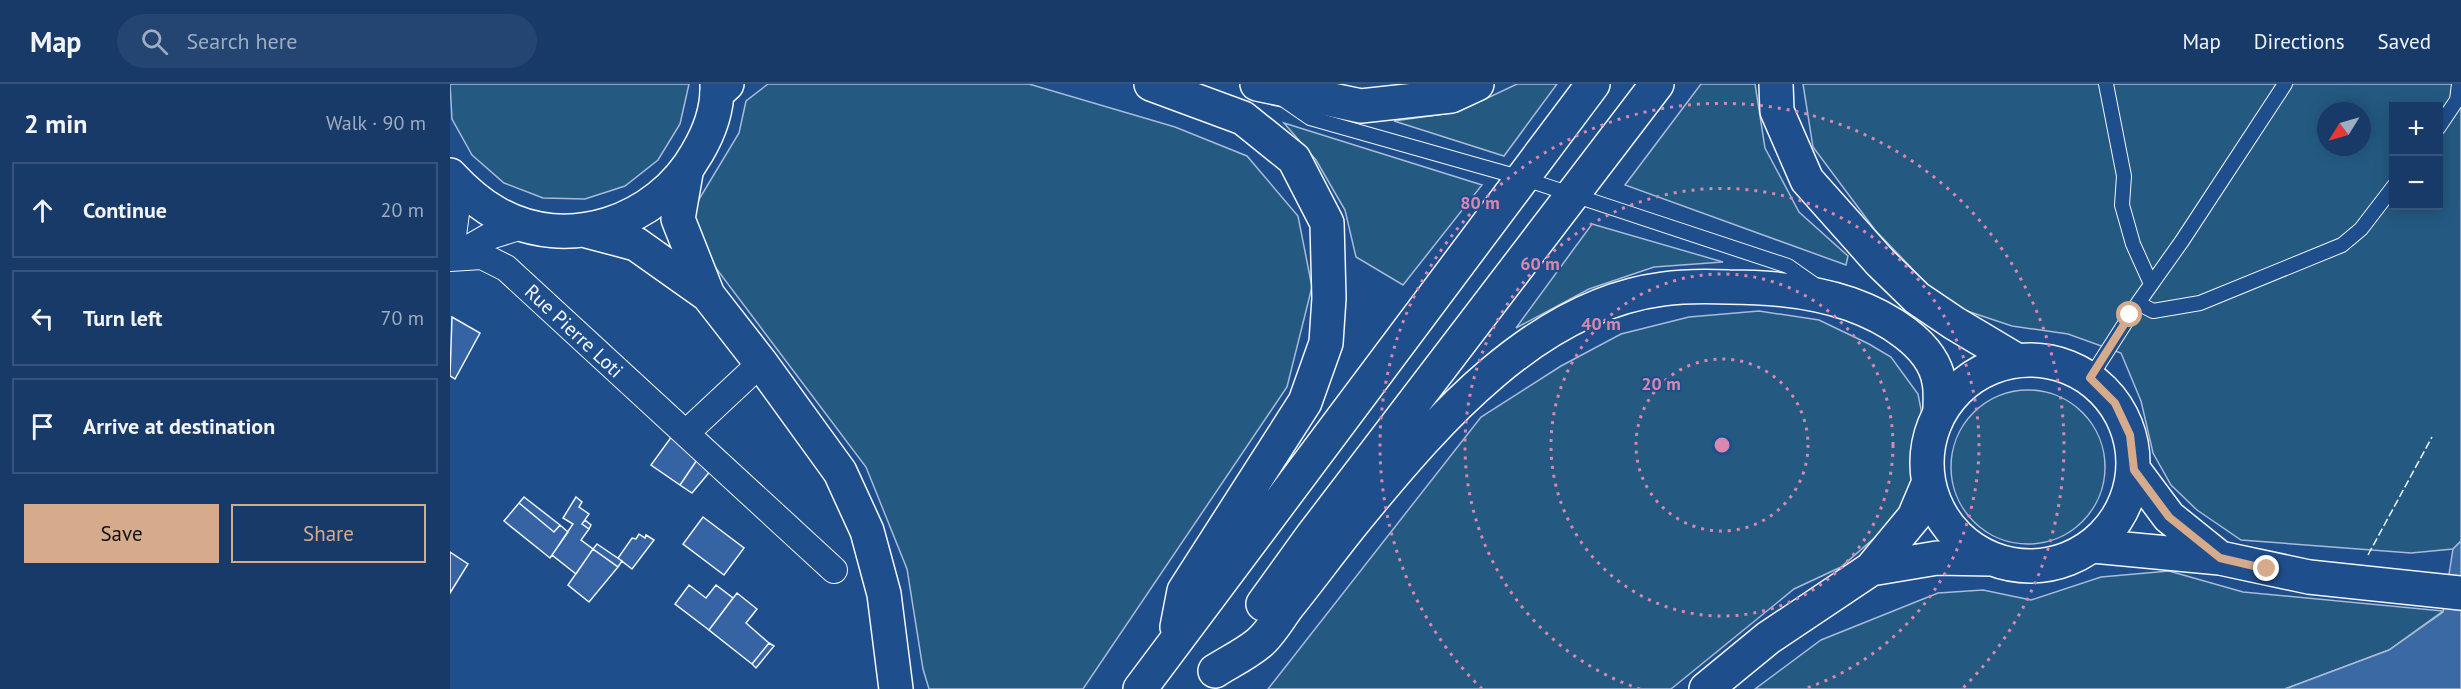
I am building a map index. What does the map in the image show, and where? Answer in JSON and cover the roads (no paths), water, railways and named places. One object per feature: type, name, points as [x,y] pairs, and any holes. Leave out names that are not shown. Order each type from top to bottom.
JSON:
[{"type":"main road","points":[[1151,84],[1243,118],[1294,159],[1327,223],[1329,298],[1326,343],[1305,402],[1184,591],[1175,639]]},
{"type":"main road","points":[[1262,86],[1361,106],[1451,96],[1477,84]]},
{"type":"main road","points":[[1140,689],[1175,639],[1593,84]]},
{"type":"main road","points":[[1209,680],[1312,536],[1657,84]]},
{"type":"main road","points":[[1776,84],[1777,111],[1807,180],[1880,262],[1917,298],[2016,360]]},
{"type":"main road","points":[[450,176],[472,197],[525,225],[554,230],[582,230],[622,221],[658,201],[686,172],[707,135],[720,87]]},
{"type":"main road","points":[[686,172],[678,219],[708,295],[761,363],[840,472],[867,531],[884,594],[896,689]]},
{"type":"main road","points":[[582,230],[636,244],[708,295]]},
{"type":"main road","points":[[1209,680],[1260,642],[1361,513],[1463,399],[1501,364],[1546,334],[1585,313],[1627,297],[1662,289],[1754,287],[1794,291],[1837,300],[1871,312],[1905,333],[1924,349],[1939,380],[1940,410]]},
{"type":"main road","points":[[1871,569],[1937,558],[1992,560],[2017,566],[2044,566],[2070,559],[2093,546],[2114,525],[2128,499],[2134,470],[2130,435],[2115,403],[2090,378],[2059,363],[2042,360],[2016,360],[1986,368],[1960,386],[1940,410],[1929,442],[1926,459],[1928,484],[1941,516],[1963,542],[1992,560]]},
{"type":"main road","points":[[2134,470],[2169,517],[2220,558]]},
{"type":"main road","points":[[1706,689],[1768,638],[1871,569],[1914,517],[1928,484]]},
{"type":"main road","points":[[2093,546],[2220,558],[2309,577],[2461,593]]},
{"type":"street","points":[[450,176],[456,213],[450,259]]},
{"type":"street","points":[[450,259],[490,236],[525,225]]},
{"type":"street","name":"Rue Pierre Loti","points":[[450,259],[482,256],[506,268],[834,570]]},
{"type":"street","points":[[686,434],[761,363]]},
{"type":"lane","points":[[2106,84],[2124,176],[2122,205],[2133,244],[2151,284]]},
{"type":"lane","points":[[2090,378],[2285,84]]},
{"type":"lane","points":[[2443,122],[2457,100],[2459,84]]},
{"type":"lane","points":[[1262,86],[1310,118],[1522,178],[1788,266],[1837,300]]},
{"type":"lane","points":[[2138,303],[2153,311],[2200,303],[2342,245],[2361,229],[2389,193]]}]
